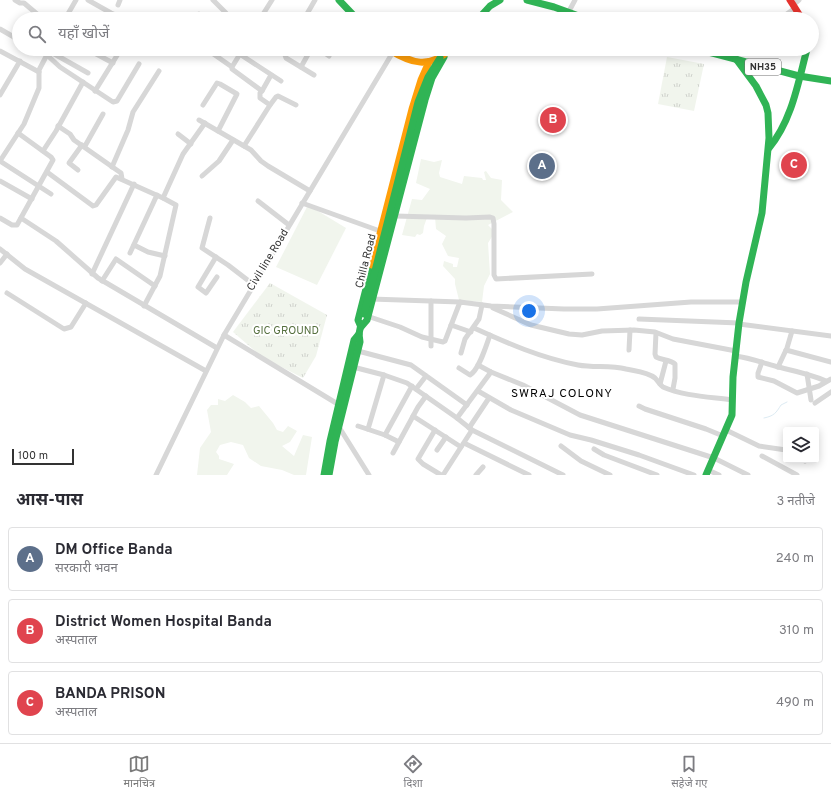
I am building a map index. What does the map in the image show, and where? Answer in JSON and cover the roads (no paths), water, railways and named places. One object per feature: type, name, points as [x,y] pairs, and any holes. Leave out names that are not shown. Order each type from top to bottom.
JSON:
[{"type":"main road","points":[[340,0],[351,12]]},
{"type":"main road","points":[[483,12],[490,0]]},
{"type":"main road","points":[[484,12],[500,0]]},
{"type":"main road","points":[[527,0],[565,12]]},
{"type":"main road","points":[[794,3],[798,12]]},
{"type":"main road","points":[[402,56],[413,61],[429,62],[442,57]]},
{"type":"main road","name":"NH35","points":[[724,56],[799,76],[831,81]]},
{"type":"main road","points":[[768,148],[779,135],[792,101],[805,56]]},
{"type":"main road","points":[[366,315],[425,100],[431,80],[442,57]]},
{"type":"main road","name":"Chilla Road","points":[[329,475],[339,428],[341,406],[358,351],[360,331],[366,315],[416,110],[424,83],[430,71],[442,57]]},
{"type":"main road","points":[[707,472],[731,418],[742,302],[762,213],[768,148],[769,125],[766,105],[756,86],[736,59]]},
{"type":"main road","points":[[324,475],[341,406],[354,340],[360,331],[358,320],[380,231],[412,108],[421,80],[429,62]]},
{"type":"street","points":[[15,0],[20,3],[24,3],[35,12]]},
{"type":"street","points":[[69,12],[76,0]]},
{"type":"street","points":[[88,0],[109,12]]},
{"type":"street","points":[[264,12],[272,0]]},
{"type":"street","points":[[308,12],[315,0]]},
{"type":"street","points":[[569,12],[575,0]]},
{"type":"street","points":[[216,1],[225,12]]},
{"type":"street","points":[[786,12],[794,3]]},
{"type":"street","points":[[0,29],[12,36]]},
{"type":"street","points":[[0,52],[39,72]]},
{"type":"street","points":[[47,56],[39,72],[40,85],[38,92],[24,124],[0,161],[51,194]]},
{"type":"street","points":[[52,56],[60,67],[95,91],[116,102],[140,64]]},
{"type":"street","points":[[56,56],[88,73]]},
{"type":"street","points":[[100,56],[113,63]]},
{"type":"street","points":[[95,91],[117,56]]},
{"type":"street","points":[[216,56],[262,90]]},
{"type":"street","points":[[232,67],[238,56]]},
{"type":"street","points":[[242,56],[281,81]]},
{"type":"street","points":[[285,56],[286,58],[314,75]]},
{"type":"street","points":[[301,67],[307,56]]},
{"type":"street","name":"Civil line Road","points":[[156,475],[224,335],[388,56]]},
{"type":"street","points":[[0,95],[20,61]]},
{"type":"street","points":[[112,167],[128,130],[133,112],[159,71]]},
{"type":"street","points":[[270,105],[260,98],[260,93],[271,75]]},
{"type":"street","points":[[43,151],[83,82]]},
{"type":"street","points":[[203,105],[217,83],[237,94],[218,131]]},
{"type":"street","points":[[244,146],[276,96],[296,105]]},
{"type":"street","points":[[78,170],[69,163],[84,146],[102,114]]},
{"type":"street","points":[[199,120],[251,150],[268,166],[310,191]]},
{"type":"street","points":[[163,198],[180,161],[205,123]]},
{"type":"street","points":[[58,126],[70,134],[74,140],[123,174],[122,179]]},
{"type":"street","points":[[0,218],[14,226],[16,225],[53,160],[43,151],[18,134]]},
{"type":"street","points":[[178,134],[191,144]]},
{"type":"street","points":[[202,176],[219,161],[233,140]]},
{"type":"street","points":[[47,172],[93,206],[96,205],[114,178],[118,177],[174,203],[176,207],[160,276],[144,306]]},
{"type":"street","points":[[0,181],[32,199]]},
{"type":"street","points":[[92,274],[134,184]]},
{"type":"street","points":[[130,253],[157,195]]},
{"type":"street","points":[[258,201],[290,225]]},
{"type":"street","points":[[302,203],[380,231]]},
{"type":"street","points":[[394,216],[493,218],[494,275],[496,279],[592,274]]},
{"type":"street","points":[[21,218],[56,241],[92,274],[102,281],[217,348]]},
{"type":"street","points":[[210,218],[202,248],[254,285]]},
{"type":"street","points":[[134,245],[148,252],[165,256]]},
{"type":"street","points":[[0,249],[22,267],[206,371]]},
{"type":"street","points":[[0,263],[7,254]]},
{"type":"street","points":[[216,257],[198,287],[206,293],[217,277]]},
{"type":"street","points":[[102,281],[116,259],[155,286]]},
{"type":"street","points":[[7,293],[64,329],[71,327],[86,303]]},
{"type":"street","points":[[371,299],[460,302],[491,306],[564,310],[691,302],[742,302]]},
{"type":"street","points":[[431,302],[431,346]]},
{"type":"street","points":[[366,315],[400,327],[422,337],[444,342],[460,302]]},
{"type":"street","points":[[461,353],[466,339],[479,319],[482,305]]},
{"type":"street","points":[[491,306],[531,325],[569,334],[582,335],[602,331],[630,330],[656,333],[673,339],[736,353],[778,367],[829,380]]},
{"type":"street","points":[[639,319],[739,324],[831,336]]},
{"type":"street","points":[[451,325],[490,335],[540,355],[577,365],[597,367],[611,366],[651,376],[660,384],[689,394],[732,400]]},
{"type":"street","points":[[629,350],[630,330]]},
{"type":"street","points":[[778,367],[786,350],[792,331]]},
{"type":"street","points":[[656,333],[656,356],[675,364],[675,378],[672,389]]},
{"type":"street","points":[[224,335],[341,406]]},
{"type":"street","points":[[459,368],[471,375],[478,365],[490,335]]},
{"type":"street","points":[[786,350],[831,362]]},
{"type":"street","points":[[358,351],[411,365],[467,406]]},
{"type":"street","points":[[660,384],[666,361]]},
{"type":"street","points":[[762,362],[758,377],[772,381],[797,393],[809,390],[829,380]]},
{"type":"street","points":[[478,365],[523,385],[580,415],[714,458],[748,475]]},
{"type":"street","points":[[353,367],[402,380],[414,387],[471,429],[563,475]]},
{"type":"street","points":[[457,418],[491,372]]},
{"type":"street","points":[[807,374],[809,390],[813,402],[831,392]]},
{"type":"street","points":[[368,429],[384,375]]},
{"type":"street","points":[[385,435],[414,387],[426,376]]},
{"type":"street","points":[[478,391],[522,416],[570,435],[639,455],[694,475]]},
{"type":"street","points":[[393,453],[413,416],[426,396]]},
{"type":"street","points":[[435,430],[418,459],[423,464],[442,475],[463,445],[489,398]]},
{"type":"street","points":[[639,406],[724,433],[759,446],[783,450]]},
{"type":"street","points":[[413,416],[446,437],[529,475]]},
{"type":"street","points":[[358,426],[385,435],[399,442]]},
{"type":"street","points":[[339,428],[369,475]]},
{"type":"street","points":[[437,450],[446,437]]},
{"type":"street","points":[[560,446],[581,461],[610,475]]},
{"type":"street","points":[[594,450],[657,475]]},
{"type":"street","points":[[762,456],[797,475]]},
{"type":"street","points":[[477,475],[483,467]]},
{"type":"street","points":[[707,472],[719,475]]},
{"type":"waterway","points":[[764,418],[772,415],[781,405],[787,402]]},
{"type":"place","name":"District Women Hospital Banda","points":[[553,120]]},
{"type":"place","name":"BANDA PRISON","points":[[794,165]]},
{"type":"place","name":"DM Office Banda","points":[[542,166]]},
{"type":"district","name":"SWRAJ COLONY","points":[[562,394]]},
{"type":"park label","name":"GIC GROUND","points":[[286,331]]}]
